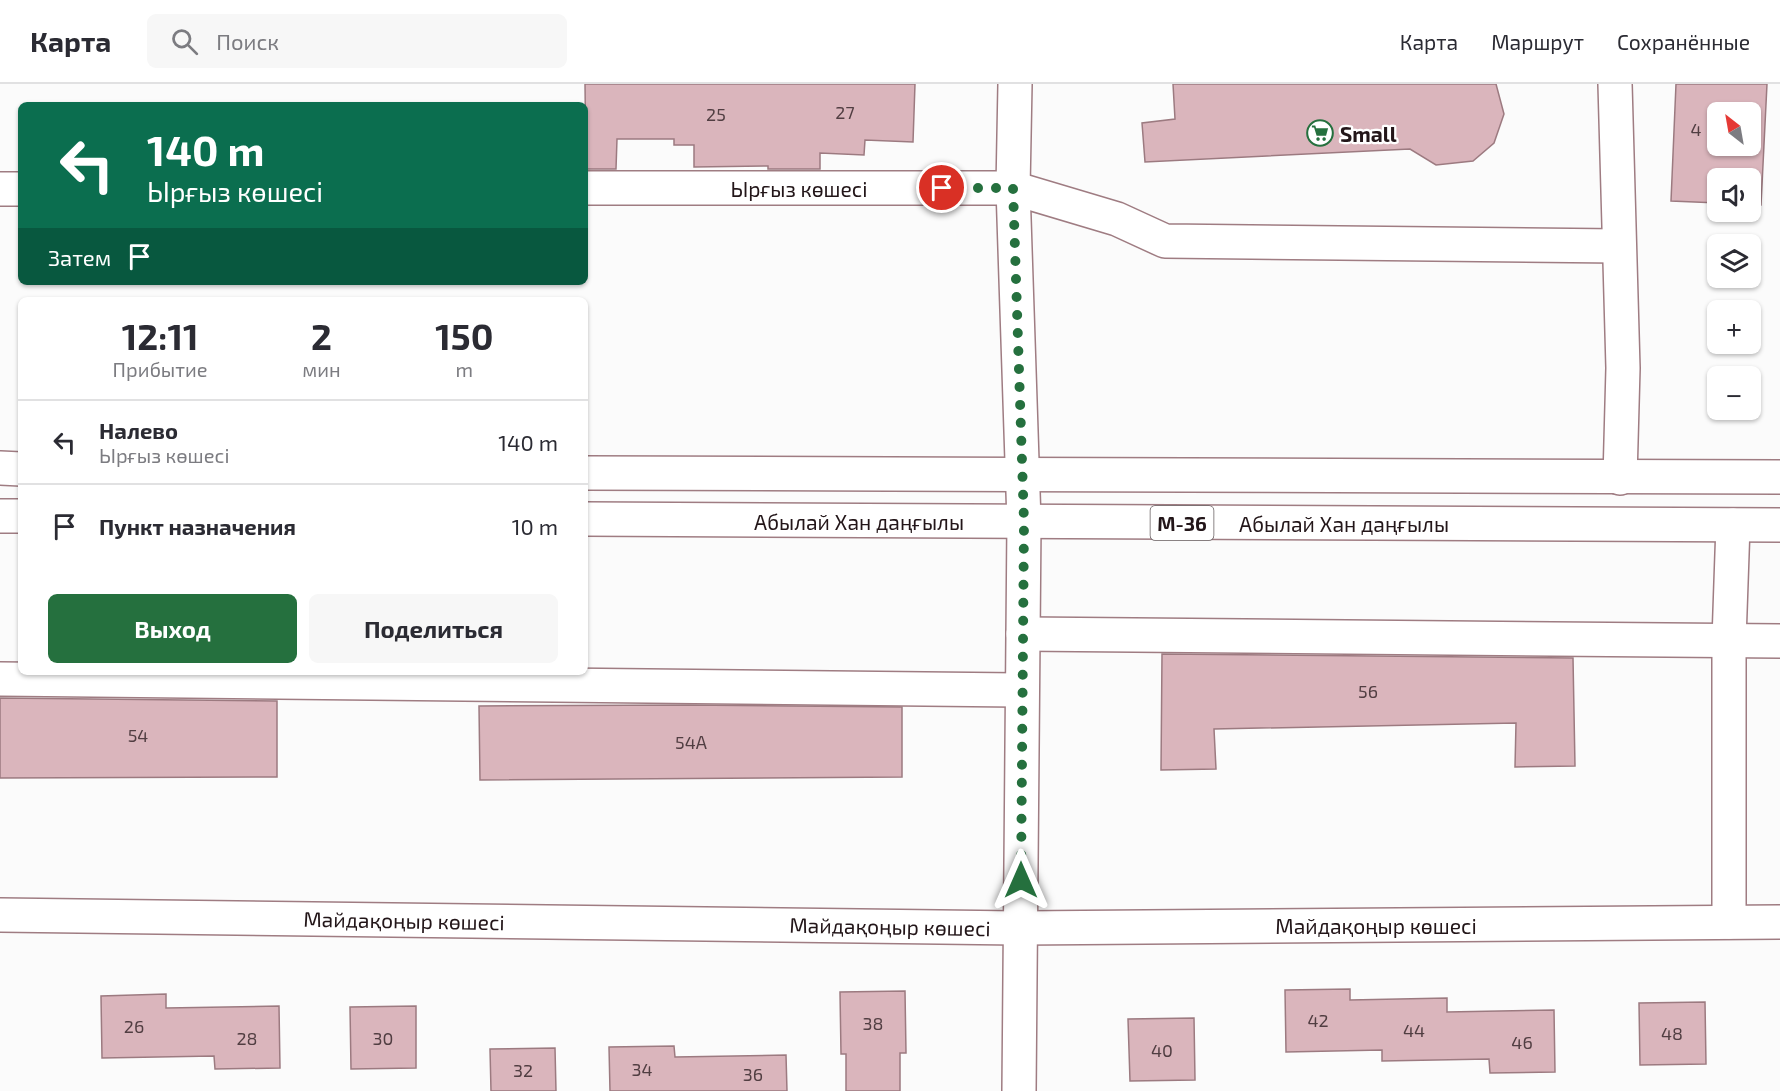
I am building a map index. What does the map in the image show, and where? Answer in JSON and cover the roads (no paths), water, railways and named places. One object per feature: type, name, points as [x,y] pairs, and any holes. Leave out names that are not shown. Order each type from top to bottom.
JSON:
[{"type":"street","points":[[1015,84],[1013,188],[1024,522],[1019,1091]]},
{"type":"street","points":[[1615,84],[1623,368],[1620,478]]},
{"type":"street","name":"Ырғыз көшесі","points":[[588,188],[1013,188],[1118,219],[1165,241],[1619,246]]},
{"type":"street","points":[[0,189],[18,189]]},
{"type":"street","points":[[0,468],[18,469]]},
{"type":"street","name":"M-36","points":[[588,472],[1022,476],[1780,477]]},
{"type":"street","points":[[0,516],[18,516]]},
{"type":"street","name":"Абылай Хан даңғылы","points":[[588,519],[1780,525]]},
{"type":"street","points":[[1729,922],[1729,640],[1733,525]]},
{"type":"street","points":[[1023,634],[1780,641]]},
{"type":"street","points":[[0,679],[1022,690]]},
{"type":"street","name":"Майдақоңыр көшесі","points":[[0,915],[1020,928],[1780,922]]},
{"type":"place","name":"Small","points":[[1320,133]]}]
